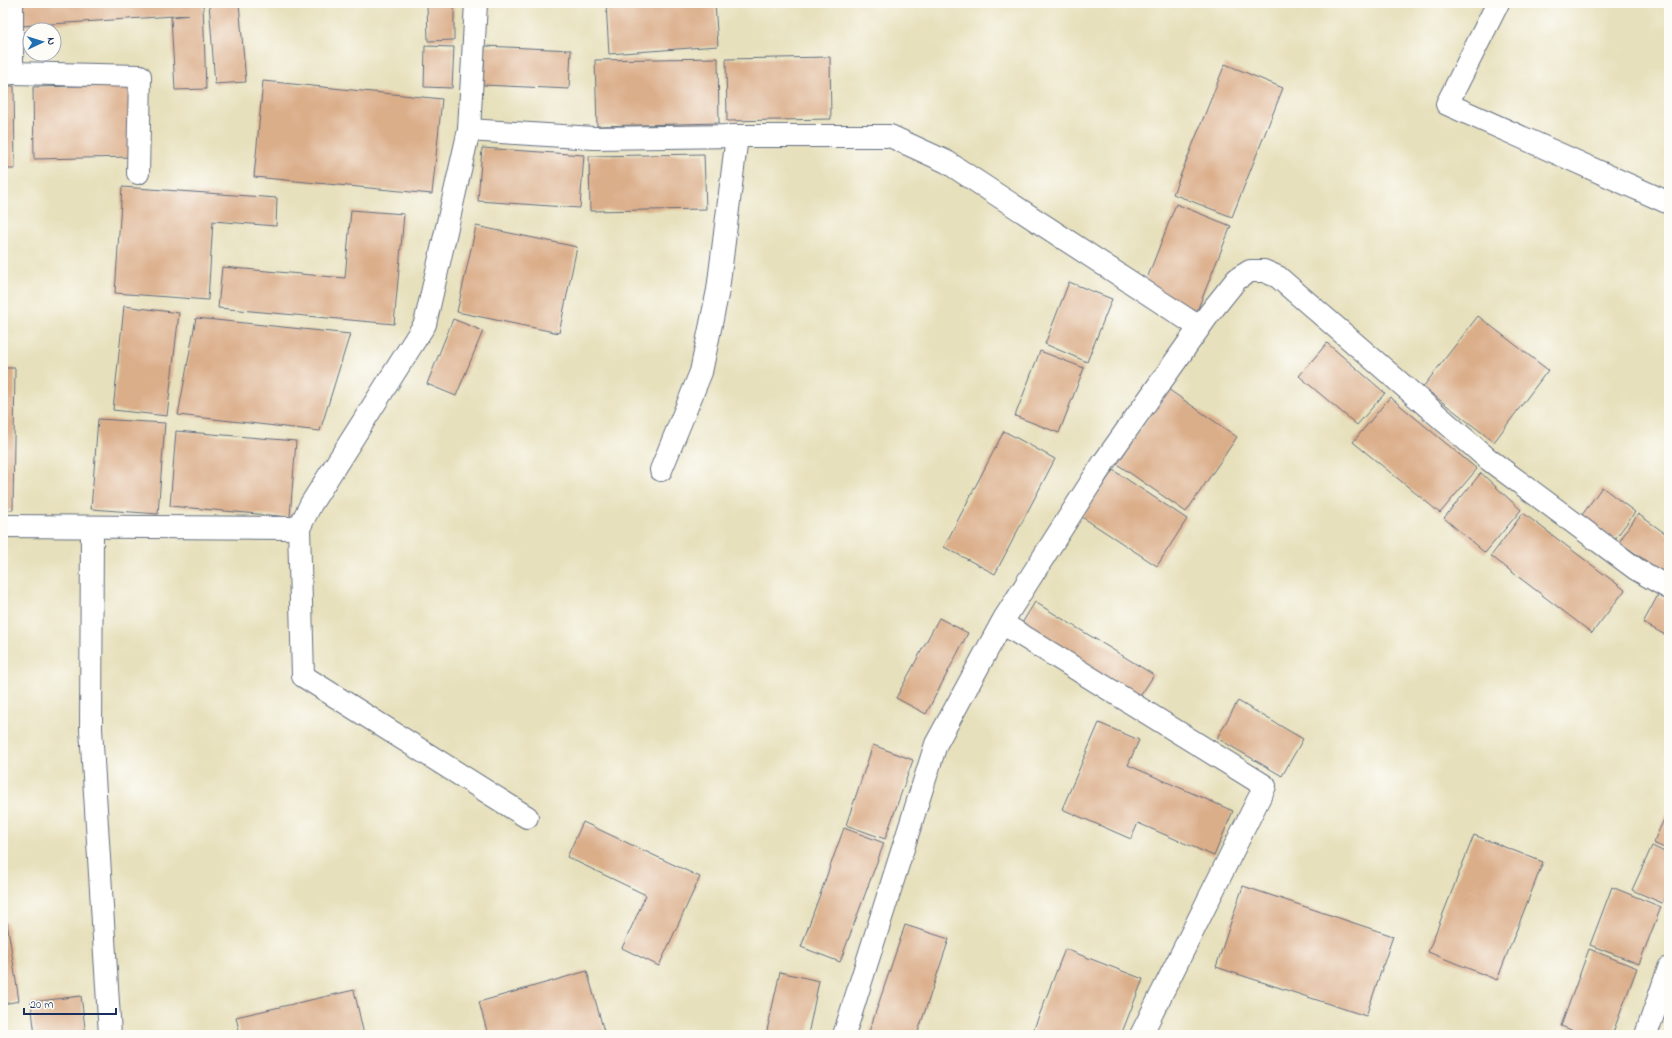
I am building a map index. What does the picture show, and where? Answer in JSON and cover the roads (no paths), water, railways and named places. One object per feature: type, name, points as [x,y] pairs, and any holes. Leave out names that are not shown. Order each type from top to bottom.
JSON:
[{"type":"street","points":[[12,3],[13,56],[7,74],[140,76],[138,174]]},
{"type":"street","points":[[476,3],[469,130],[425,324],[311,504],[298,528],[303,676],[527,817]]},
{"type":"street","points":[[1498,3],[1447,104],[1669,203]]},
{"type":"street","points":[[469,130],[594,138],[890,136],[947,162],[1199,327]]},
{"type":"street","points":[[661,470],[701,372],[718,290],[737,136]]},
{"type":"street","points":[[844,1035],[936,744],[1002,623],[1104,462],[1199,327],[1236,279],[1250,271],[1264,271],[1278,277],[1488,459],[1636,569],[1669,588]]},
{"type":"street","points":[[3,526],[298,528]]},
{"type":"street","points":[[92,527],[91,729],[110,1035]]},
{"type":"street","points":[[1002,623],[1265,786],[1142,1035]]},
{"type":"street","points":[[1646,1035],[1669,968]]}]
